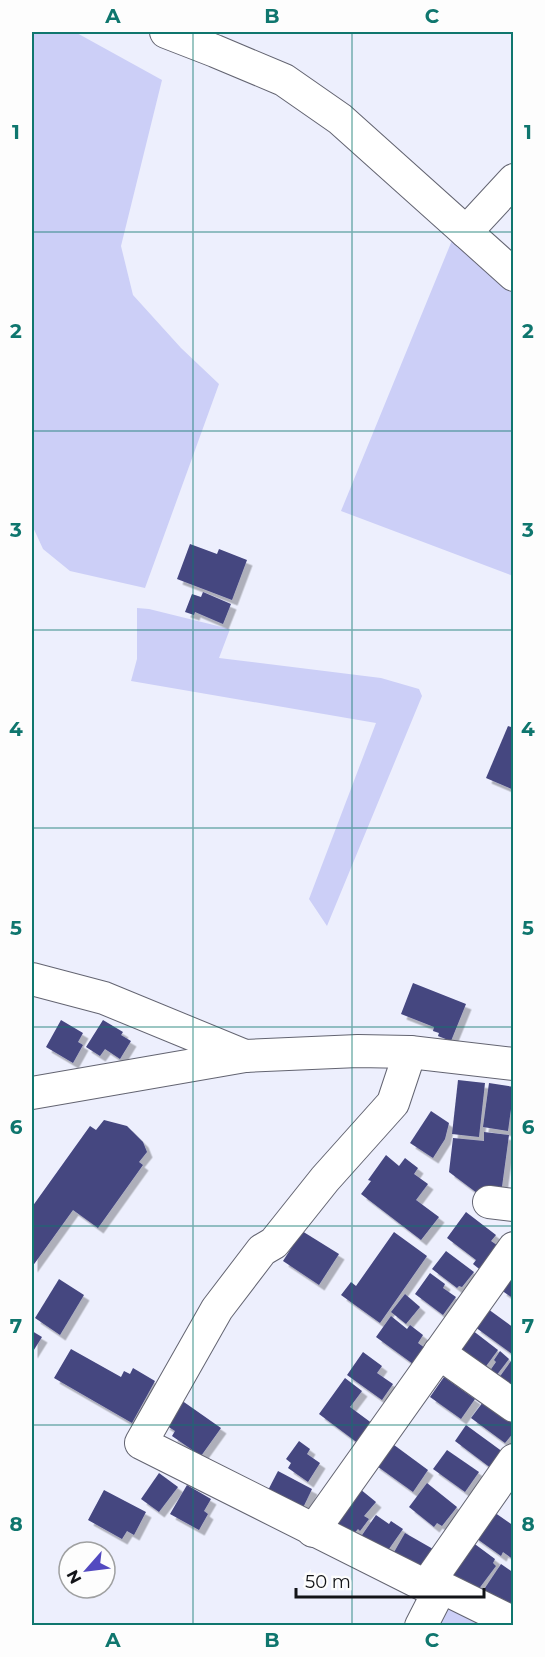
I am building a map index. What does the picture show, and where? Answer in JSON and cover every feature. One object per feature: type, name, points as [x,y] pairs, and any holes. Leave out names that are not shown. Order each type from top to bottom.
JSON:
[{"type":"street","points":[[166,32],[284,80],[340,119],[513,275]]},
{"type":"street","points":[[466,232],[513,180]]},
{"type":"street","points":[[32,979],[104,998],[246,1056]]},
{"type":"street","points":[[32,1093],[246,1056],[358,1051],[410,1052],[513,1064]]},
{"type":"street","points":[[410,1052],[393,1103],[325,1179],[274,1243],[262,1250],[217,1309],[141,1443],[313,1531],[513,1623]]},
{"type":"street","points":[[313,1531],[513,1248]]},
{"type":"street","points":[[439,1353],[513,1406]]},
{"type":"street","points":[[421,1626],[433,1587],[513,1460]]},
{"type":"shaded area","points":[[32,32],[75,32],[162,80],[121,246],[133,295],[181,348],[219,384],[145,588],[70,571],[43,549],[32,525]]},
{"type":"shaded area","points":[[455,233],[473,254],[513,292],[513,576],[341,511]]},
{"type":"shaded area","points":[[137,608],[230,629],[219,658],[381,678],[419,689],[422,696],[327,926],[309,899],[376,723],[131,681],[137,659]]},
{"type":"shaded area","points":[[454,1601],[501,1626],[429,1626]]},
{"type":"building","points":[[190,544],[217,554],[219,549],[247,560],[232,600],[177,579]]},
{"type":"building","points":[[203,592],[231,604],[223,624],[195,612],[194,615],[185,612],[192,594],[201,597]]},
{"type":"building","points":[[508,726],[514,728],[514,790],[486,778]]},
{"type":"building","points":[[413,983],[466,1004],[451,1041],[438,1036],[439,1033],[433,1031],[434,1027],[401,1014]]},
{"type":"building","points":[[61,1020],[83,1033],[78,1042],[83,1045],[73,1063],[46,1047]]},
{"type":"building","points":[[103,1020],[123,1032],[121,1035],[131,1041],[120,1059],[105,1049],[100,1056],[86,1047]]},
{"type":"building","points":[[458,1080],[485,1083],[479,1137],[452,1134]]},
{"type":"building","points":[[489,1083],[514,1087],[508,1131],[483,1127]]},
{"type":"building","points":[[431,1111],[449,1123],[445,1139],[433,1158],[410,1143]]},
{"type":"building","points":[[104,1120],[127,1126],[143,1142],[147,1152],[139,1162],[143,1165],[98,1228],[73,1210],[32,1267],[32,1207],[90,1126],[96,1130]]},
{"type":"building","points":[[484,1132],[509,1135],[501,1194],[477,1193],[449,1172],[453,1138],[484,1141]]},
{"type":"building","points":[[386,1155],[399,1166],[405,1158],[418,1168],[414,1174],[428,1184],[416,1200],[439,1217],[421,1240],[361,1194]]},
{"type":"building","points":[[466,1212],[496,1235],[491,1241],[501,1248],[483,1272],[473,1264],[476,1260],[447,1238]]},
{"type":"building","points":[[302,1231],[339,1254],[319,1285],[283,1261]]},
{"type":"building","points":[[394,1232],[427,1256],[380,1323],[341,1295],[351,1282],[356,1286]]},
{"type":"building","points":[[446,1251],[474,1272],[462,1287],[457,1288],[432,1269]]},
{"type":"building","points":[[514,1272],[514,1299],[501,1290]]},
{"type":"building","points":[[430,1273],[445,1284],[443,1288],[456,1297],[443,1315],[415,1294]]},
{"type":"building","points":[[59,1279],[84,1295],[60,1335],[35,1318]]},
{"type":"building","points":[[405,1294],[420,1307],[406,1324],[391,1312]]},
{"type":"building","points":[[488,1309],[514,1328],[512,1354],[475,1327]]},
{"type":"building","points":[[391,1316],[407,1329],[410,1325],[423,1335],[418,1343],[425,1348],[413,1364],[376,1337]]},
{"type":"building","points":[[472,1330],[498,1350],[481,1373],[458,1348]]},
{"type":"building","points":[[32,1331],[42,1337],[32,1353]]},
{"type":"building","points":[[71,1349],[121,1377],[124,1371],[130,1374],[133,1368],[155,1381],[132,1423],[54,1378]]},
{"type":"building","points":[[500,1351],[509,1359],[493,1380],[487,1375]]},
{"type":"building","points":[[363,1352],[382,1366],[377,1373],[393,1384],[382,1400],[347,1375]]},
{"type":"building","points":[[511,1361],[514,1363],[514,1395],[496,1382]]},
{"type":"building","points":[[444,1377],[475,1399],[461,1419],[430,1397]]},
{"type":"building","points":[[345,1378],[362,1391],[350,1407],[373,1424],[359,1444],[319,1414]]},
{"type":"building","points":[[181,1400],[221,1428],[201,1456],[172,1436],[175,1431],[164,1424]]},
{"type":"building","points":[[483,1402],[514,1421],[514,1432],[505,1443],[471,1418]]},
{"type":"building","points":[[466,1425],[503,1452],[492,1469],[455,1441]]},
{"type":"building","points":[[299,1441],[310,1449],[307,1454],[320,1463],[308,1482],[288,1468],[291,1463],[286,1459]]},
{"type":"building","points":[[390,1442],[428,1470],[413,1492],[374,1464]]},
{"type":"building","points":[[447,1450],[479,1472],[465,1492],[433,1469]]},
{"type":"building","points":[[278,1471],[312,1489],[300,1514],[265,1496]]},
{"type":"building","points":[[159,1473],[178,1487],[159,1512],[141,1499]]},
{"type":"building","points":[[427,1483],[457,1507],[442,1526],[437,1523],[434,1527],[409,1507]]},
{"type":"building","points":[[187,1485],[211,1499],[204,1511],[208,1514],[199,1530],[170,1514]]},
{"type":"building","points":[[360,1489],[376,1502],[364,1516],[369,1519],[360,1531],[358,1529],[350,1538],[333,1524]]},
{"type":"building","points":[[104,1490],[146,1512],[134,1535],[127,1531],[122,1539],[88,1520]]},
{"type":"building","points":[[491,1510],[514,1526],[514,1560],[503,1552],[501,1556],[473,1536]]},
{"type":"building","points":[[376,1515],[389,1524],[391,1521],[403,1529],[384,1556],[360,1538]]},
{"type":"building","points":[[405,1533],[433,1549],[421,1570],[393,1554]]},
{"type":"building","points":[[468,1539],[495,1559],[493,1563],[496,1566],[475,1594],[448,1573]]},
{"type":"building","points":[[501,1564],[514,1573],[514,1602],[509,1609],[483,1591]]}]
